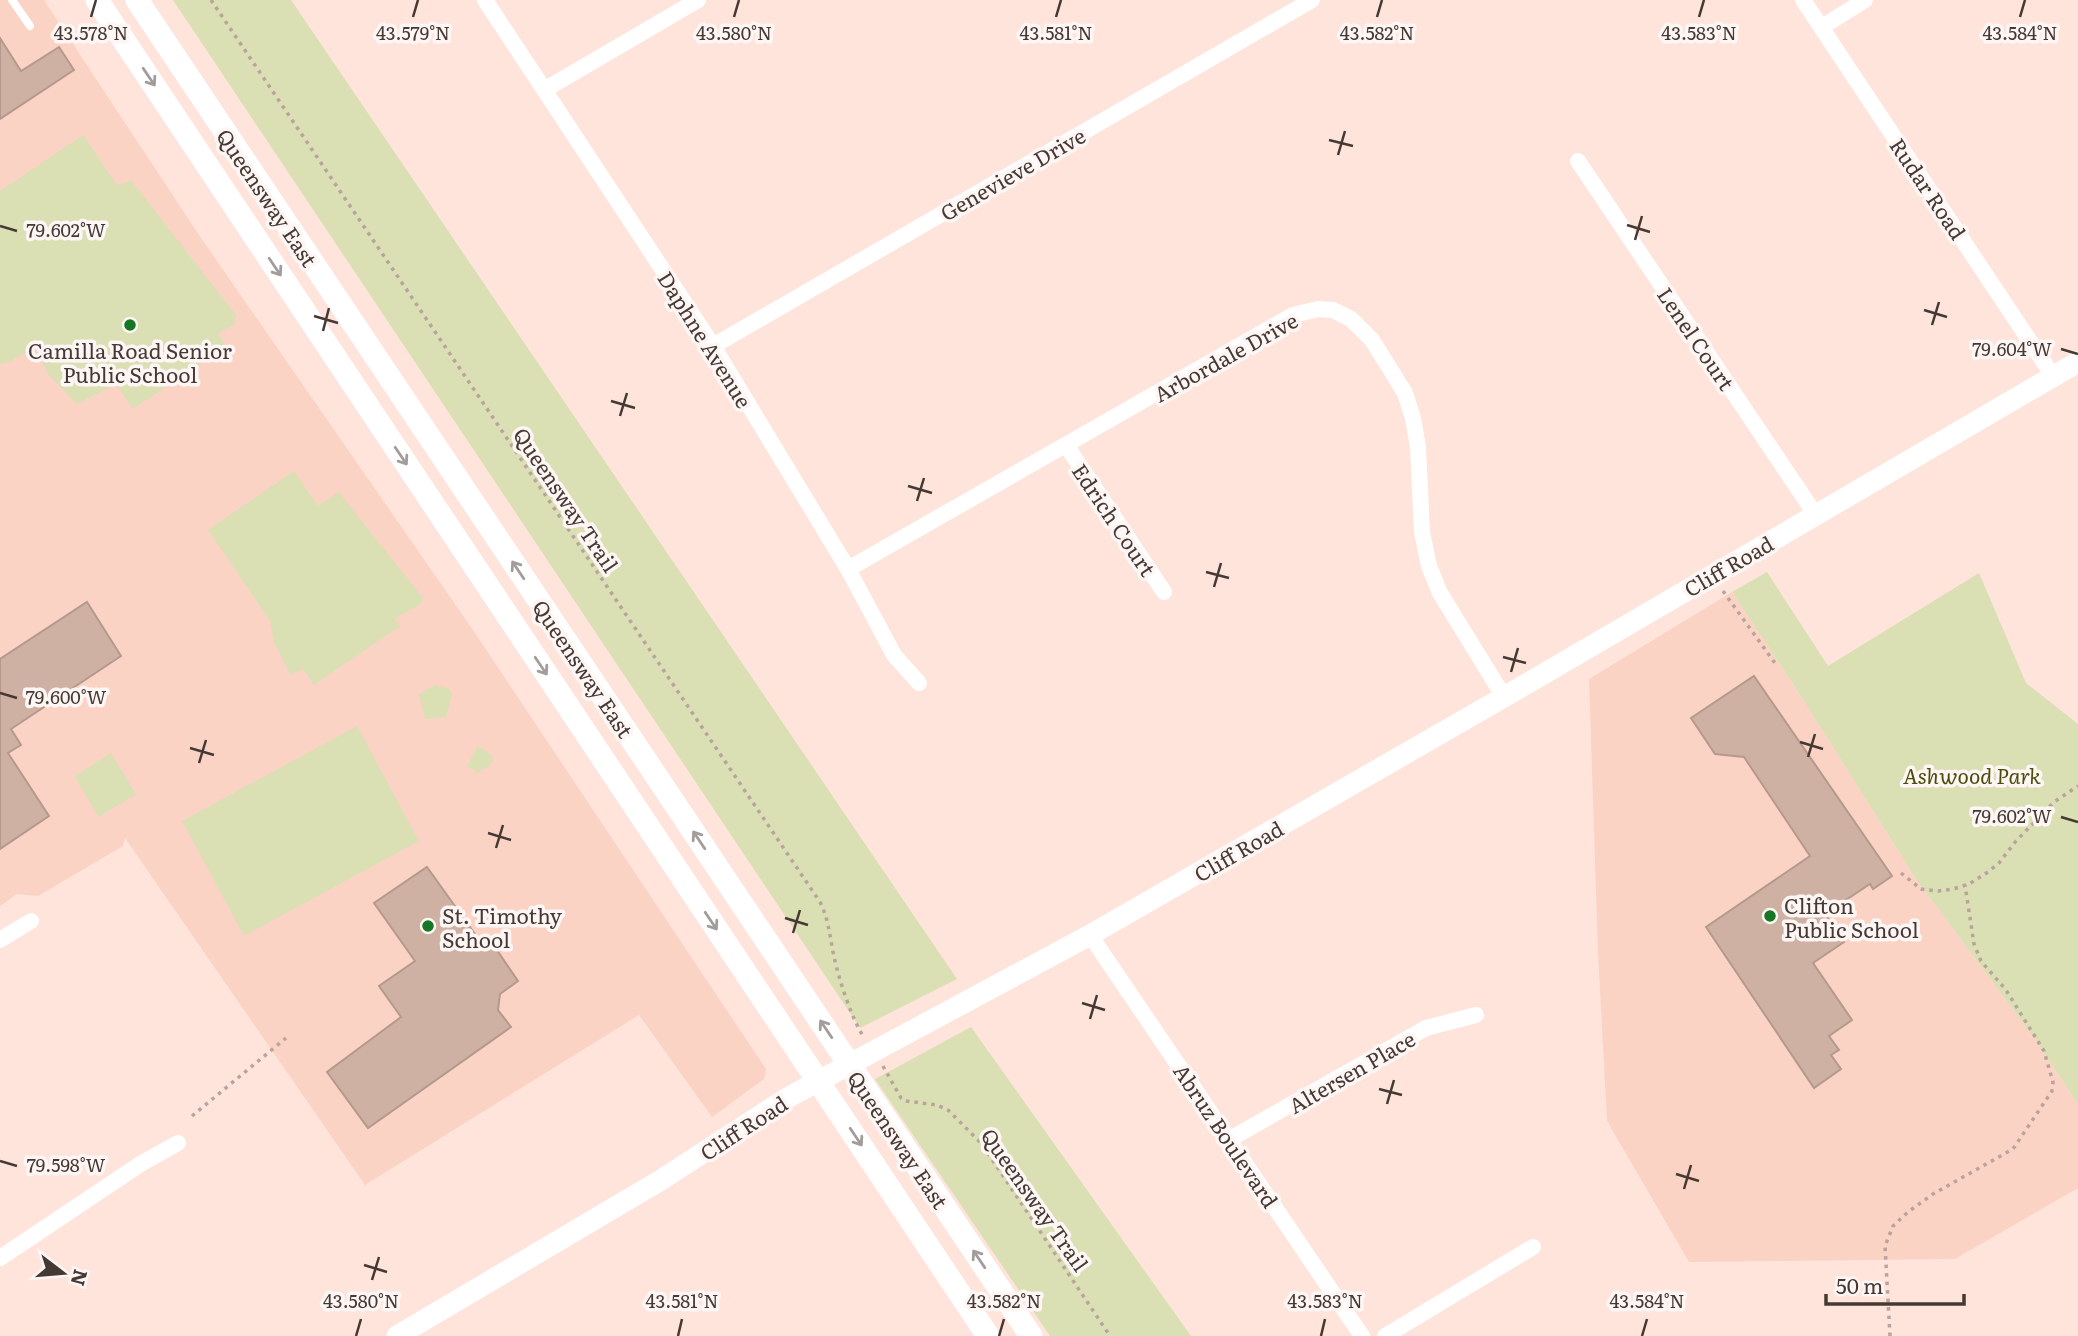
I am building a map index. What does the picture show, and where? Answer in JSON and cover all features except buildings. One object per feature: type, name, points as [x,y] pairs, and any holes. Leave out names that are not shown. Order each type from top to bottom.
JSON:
[{"type":"main road","name":"Queensway East","points":[[97,0],[988,1336]]},
{"type":"main road","name":"Queensway East","points":[[137,0],[1031,1336]]},
{"type":"street","name":"Daphne Avenue","points":[[485,0],[713,346],[848,569],[894,655],[919,683]]},
{"type":"street","points":[[544,90],[698,0]]},
{"type":"street","name":"Genevieve Drive","points":[[713,346],[1312,0]]},
{"type":"street","name":"Rudar Road","points":[[1803,0],[2053,376]]},
{"type":"street","points":[[1822,27],[1865,0]]},
{"type":"street","name":"Lenel Court","points":[[1578,161],[1815,514]]},
{"type":"street","name":"Arbordale Drive","points":[[848,569],[1293,315],[1318,309],[1333,310],[1351,319],[1372,340],[1405,393],[1418,447],[1422,532],[1429,566],[1440,593],[1504,696]]},
{"type":"street","name":"Cliff Road","points":[[397,1336],[661,1180],[787,1098],[1090,935],[2078,362]]},
{"type":"street","name":"Edrich Court","points":[[1066,445],[1164,592]]},
{"type":"street","points":[[0,940],[31,921]]},
{"type":"street","name":"Abruz Boulevard","points":[[1090,935],[1362,1336]]},
{"type":"street","name":"Altersen Place","points":[[1230,1139],[1426,1028],[1476,1015]]},
{"type":"street","points":[[0,1258],[142,1163],[178,1143]]},
{"type":"street","points":[[1385,1336],[1533,1247]]},
{"type":"lane","points":[[12,0],[30,26]]},
{"type":"path","name":"Queensway Trail","points":[[211,0],[820,902],[826,914],[834,956],[846,995],[860,1031]]},
{"type":"path","points":[[1712,574],[1777,666]]},
{"type":"path","points":[[1901,873],[1921,889],[1938,891],[1965,885],[1988,872],[2054,802],[2078,786]]},
{"type":"path","points":[[1890,1336],[1885,1246],[1893,1226],[1933,1194],[2013,1149],[2052,1091],[2053,1082],[2044,1051],[2006,990],[1981,961],[1974,944],[1965,885]]},
{"type":"path","points":[[192,1116],[286,1038]]},
{"type":"path","name":"Queensway Trail","points":[[889,1076],[901,1098],[937,1105],[948,1110],[981,1143],[1110,1336]]},
{"type":"shaded area","points":[[0,0],[44,0],[199,235],[473,630],[766,1069],[764,1079],[712,1117],[639,1015],[365,1185],[125,838],[123,846],[38,896],[17,894],[0,906]]},
{"type":"shaded area","name":"Clifton Public School","points":[[1732,592],[1916,879],[2037,1042],[2078,1104],[2078,1188],[1955,1259],[1689,1262],[1607,1121],[1598,952],[1589,679]]},
{"type":"green space","points":[[173,0],[291,0],[957,979],[860,1028]]},
{"type":"green space","points":[[83,135],[117,185],[131,180],[236,315],[234,325],[218,333],[226,346],[133,409],[116,384],[77,404],[48,374],[36,348],[0,364],[0,191]]},
{"type":"green space","points":[[294,471],[318,506],[339,492],[422,597],[421,604],[395,618],[400,626],[314,685],[303,669],[291,675],[274,643],[270,621],[208,530]]},
{"type":"green space","name":"Ashwood Park","points":[[1767,572],[1828,666],[1979,573],[2026,683],[2078,724],[2078,1104],[2037,1042],[1916,879],[1732,592]]},
{"type":"green space","points":[[435,685],[450,689],[452,695],[446,717],[425,719],[419,694]]},
{"type":"green space","points":[[357,726],[419,841],[244,936],[182,821]]},
{"type":"green space","points":[[477,747],[489,752],[493,759],[489,766],[477,772],[467,766]]},
{"type":"green space","points":[[111,753],[136,794],[99,817],[74,776]]},
{"type":"green space","points":[[971,1027],[1191,1336],[1050,1336],[875,1079]]},
{"type":"place","name":"Camilla Road Senior Public School","points":[[130,325]]},
{"type":"place","name":"Clifton Public School","points":[[1770,916]]},
{"type":"place","name":"St. Timothy School","points":[[428,926]]}]
